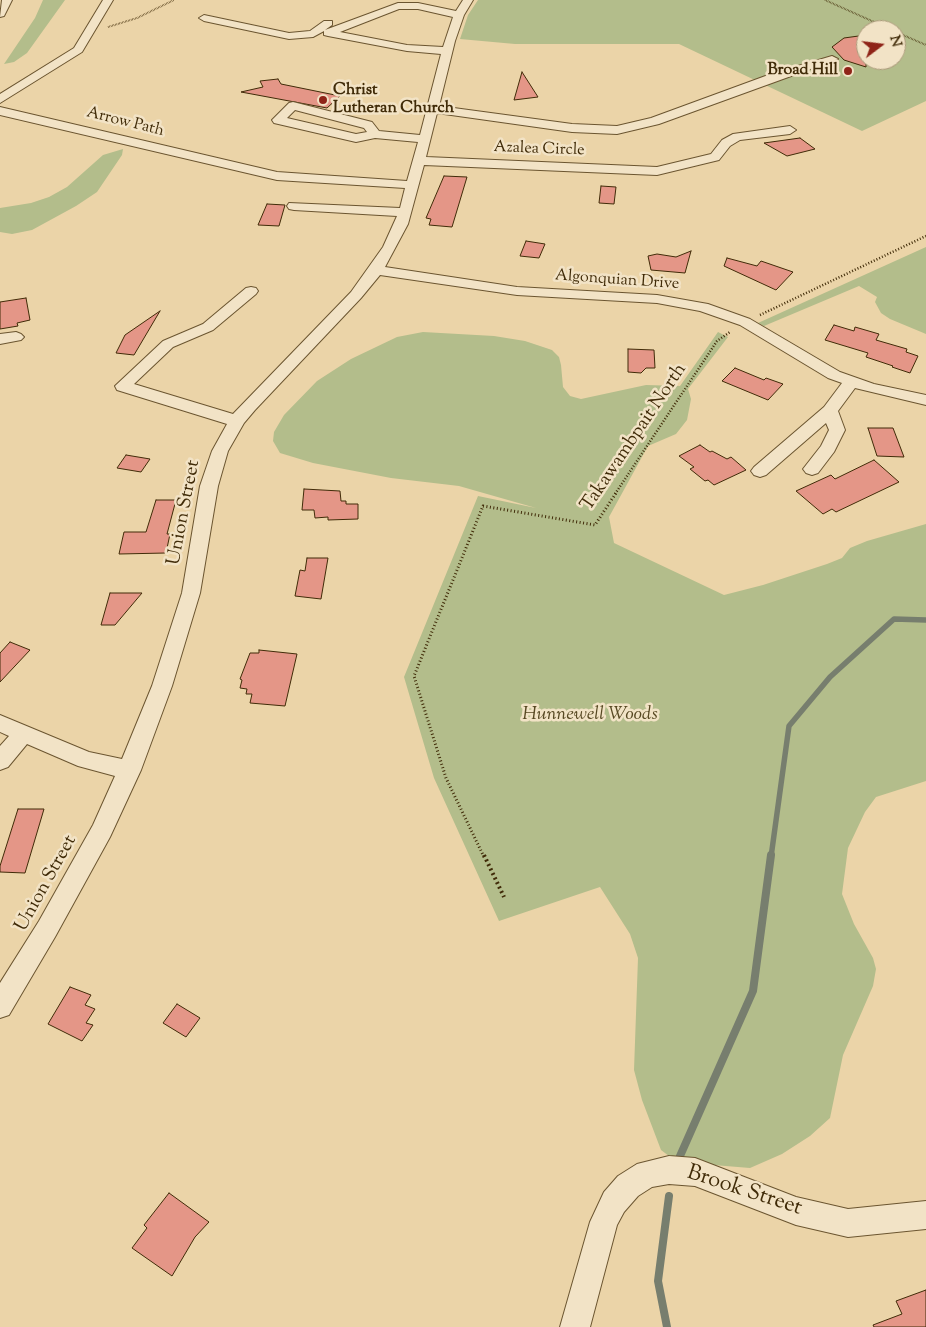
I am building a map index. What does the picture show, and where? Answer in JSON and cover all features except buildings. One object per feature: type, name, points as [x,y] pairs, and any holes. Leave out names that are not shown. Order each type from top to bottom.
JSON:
[{"type":"street","points":[[0,14],[7,0]]},
{"type":"street","points":[[0,99],[72,55],[87,37],[95,18],[108,0]]},
{"type":"street","points":[[204,18],[289,36],[307,36],[404,5],[464,7]]},
{"type":"street","name":"Union Street","points":[[0,1006],[73,884],[102,830],[130,770],[162,686],[191,593],[214,469],[220,451],[237,421],[356,295],[376,270],[396,236],[414,181],[447,51],[464,7]]},
{"type":"street","points":[[324,29],[419,50],[447,51]]},
{"type":"street","points":[[432,108],[572,128],[617,130],[655,121],[734,94],[775,76],[832,58]]},
{"type":"street","points":[[375,134],[368,125],[292,106],[278,120],[356,138],[375,134],[425,140]]},
{"type":"street","name":"Arrow Path","points":[[0,111],[242,168],[294,178],[414,181]]},
{"type":"street","name":"Azalea Circle","points":[[419,161],[657,171],[715,157],[726,143],[737,137],[790,130]]},
{"type":"street","points":[[294,206],[405,212]]},
{"type":"street","name":"Algonquian Drive","points":[[376,270],[517,291],[672,301],[717,311],[745,322],[816,366],[851,382],[926,400]]},
{"type":"street","points":[[237,421],[123,386],[168,344],[208,327],[251,291]]},
{"type":"street","points":[[0,339],[16,337]]},
{"type":"street","points":[[760,471],[830,411],[851,382]]},
{"type":"street","points":[[812,469],[828,448],[837,430],[830,411]]},
{"type":"street","points":[[0,723],[102,765],[130,770]]},
{"type":"street","points":[[0,761],[24,734]]},
{"type":"street","name":"Brook Street","points":[[575,1327],[608,1215],[614,1202],[628,1186],[647,1174],[668,1170],[695,1172],[796,1211],[848,1223],[926,1215]]},
{"type":"path","points":[[87,37],[161,8],[174,0]]},
{"type":"path","points":[[825,0],[870,20]]},
{"type":"path","points":[[906,36],[926,45]]},
{"type":"path","name":"Takawambpait North","points":[[504,898],[446,778],[414,676],[483,506],[595,525],[717,341],[745,322],[926,236]]},
{"type":"green space","points":[[43,0],[65,0],[27,53],[14,62],[4,64],[35,18]]},
{"type":"green space","points":[[478,0],[926,0],[926,101],[862,131],[679,44],[515,44],[460,39],[468,15]]},
{"type":"green space","points":[[123,149],[122,155],[97,192],[32,230],[12,234],[0,232],[0,208],[31,203],[49,197],[67,187],[103,155]]},
{"type":"green space","points":[[926,247],[926,334],[890,319],[881,313],[875,302],[877,297],[859,286],[764,326],[758,323]]},
{"type":"green space","name":"Hunnewell Woods","points":[[423,332],[494,336],[525,341],[552,350],[559,357],[563,387],[570,396],[581,399],[646,385],[680,386],[718,332],[728,337],[688,389],[691,399],[687,420],[676,434],[648,446],[609,517],[614,543],[724,595],[763,585],[827,564],[842,558],[850,548],[867,541],[926,524],[926,781],[876,797],[865,812],[848,848],[842,894],[854,924],[873,958],[876,969],[873,986],[843,1055],[830,1118],[810,1136],[782,1154],[750,1168],[677,1162],[661,1150],[642,1100],[634,1070],[638,958],[630,934],[600,887],[499,921],[434,778],[404,677],[478,496],[536,508],[459,486],[391,478],[313,463],[280,453],[273,441],[274,432],[284,415],[317,381],[351,359],[397,337]]},
{"type":"waterway","points":[[771,857],[789,726],[830,677],[894,619],[926,620]]},
{"type":"waterway","points":[[680,1156],[753,991],[771,855]]},
{"type":"waterway","points":[[667,1327],[658,1281],[669,1196]]},
{"type":"place","name":"Broad Hill","points":[[848,71]]},
{"type":"place","name":"Christ Lutheran Church","points":[[323,100]]}]
